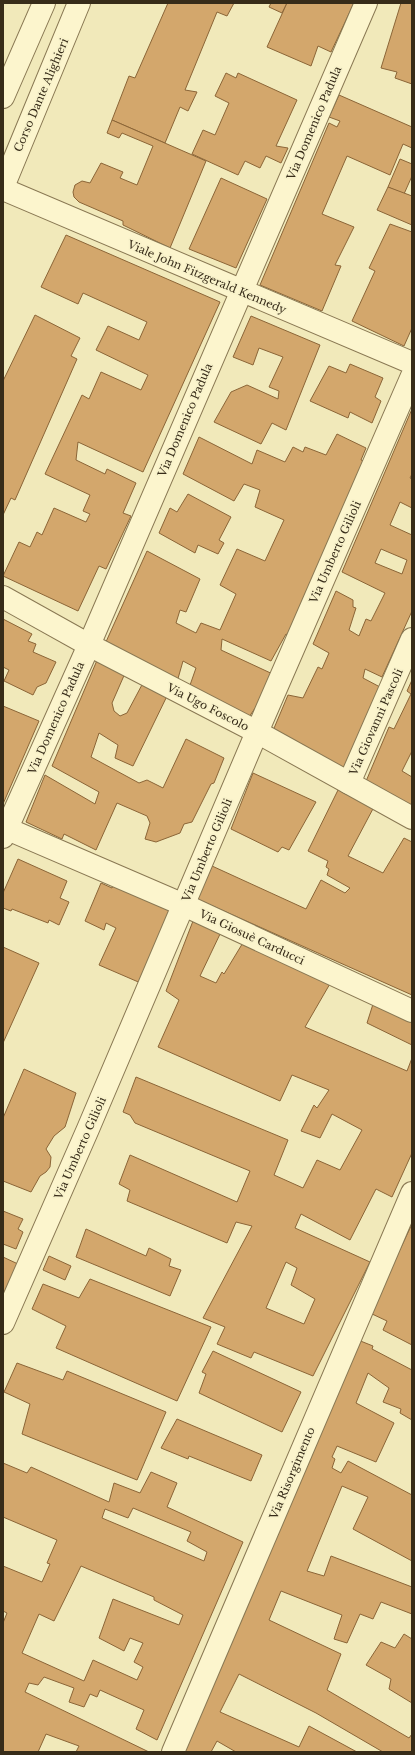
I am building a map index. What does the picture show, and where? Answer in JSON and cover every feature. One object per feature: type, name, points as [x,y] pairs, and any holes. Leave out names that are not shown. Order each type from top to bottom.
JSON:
[{"type":"street","points":[[3,97],[44,3]]},
{"type":"street","name":"Corso Dante Alighieri","points":[[3,188],[80,3]]},
{"type":"street","name":"Via Domenico Padula","points":[[4,831],[89,645],[366,3]]},
{"type":"street","name":"Viale John Fitzgerald Kennedy","points":[[3,188],[412,363]]},
{"type":"street","name":"Via Umberto Gilioli","points":[[3,1323],[184,905],[256,732],[412,376]]},
{"type":"street","name":"Via Ugo Foscolo","points":[[3,597],[89,645],[256,732],[412,818]]},
{"type":"street","name":"Via Giovanni Pascoli","points":[[349,783],[412,639]]},
{"type":"street","name":"Via Giosuè Carducci","points":[[4,831],[184,905],[412,1011]]},
{"type":"street","name":"Via Risorgimento","points":[[173,1752],[412,1194]]},
{"type":"building","points":[[168,3],[234,3],[227,16],[217,12],[185,90],[197,92],[188,111],[180,107],[165,143],[112,120],[129,76],[135,78]]},
{"type":"building","points":[[271,3],[287,3],[282,13],[269,7]]},
{"type":"building","points":[[287,3],[354,3],[331,52],[318,46],[311,66],[267,47]]},
{"type":"building","points":[[401,3],[412,3],[412,84],[395,78],[397,72],[381,68]]},
{"type":"building","points":[[226,73],[236,78],[238,73],[297,100],[276,146],[288,148],[281,163],[266,156],[260,168],[245,161],[238,175],[192,154],[203,130],[215,135],[229,103],[215,96]]},
{"type":"building","points":[[339,95],[412,127],[412,148],[403,144],[390,175],[347,156],[322,214],[354,227],[335,265],[341,266],[322,311],[260,285],[329,123],[337,127],[340,121],[329,117]]},
{"type":"building","points":[[112,120],[206,161],[170,248],[123,225],[123,221],[79,202],[74,197],[73,192],[75,185],[82,181],[90,183],[101,163],[123,172],[120,178],[137,185],[153,146],[122,133],[119,138],[107,133]]},
{"type":"building","points":[[400,159],[412,164],[412,176],[404,194],[388,187]]},
{"type":"building","points":[[221,178],[267,199],[236,268],[189,249]]},
{"type":"building","points":[[388,187],[412,196],[412,225],[377,210]]},
{"type":"building","points":[[390,224],[412,232],[412,328],[404,346],[352,321],[375,271],[369,268]]},
{"type":"building","points":[[66,235],[220,302],[143,472],[78,442],[76,460],[105,474],[107,469],[136,483],[123,513],[131,516],[106,569],[99,566],[78,611],[3,576],[19,542],[30,547],[37,532],[42,535],[54,508],[86,522],[90,514],[83,511],[90,495],[45,474],[82,395],[89,399],[101,372],[141,390],[148,375],[96,350],[108,326],[139,340],[147,322],[83,293],[78,304],[41,287]]},
{"type":"building","points":[[35,315],[80,338],[71,356],[77,359],[15,500],[11,498],[3,515],[3,381]]},
{"type":"building","points":[[251,316],[320,345],[286,430],[272,423],[261,444],[214,422],[231,392],[247,385],[278,399],[279,391],[269,387],[283,357],[259,348],[253,365],[233,357]]},
{"type":"building","points":[[350,364],[383,378],[375,397],[381,401],[372,423],[350,412],[348,418],[310,401],[329,366],[346,373]]},
{"type":"building","points":[[412,409],[412,474],[410,478],[412,479],[412,508],[400,502],[390,525],[412,535],[412,611],[382,677],[365,669],[363,678],[380,687],[344,772],[272,733],[288,695],[303,698],[318,667],[322,669],[329,653],[313,644],[336,591],[353,600],[353,607],[356,608],[349,630],[359,636],[366,619],[371,621],[385,593],[342,572]],"holes":[[[381,549],[407,560],[402,574],[375,563]]]},
{"type":"building","points":[[337,434],[366,448],[361,460],[367,462],[291,637],[286,634],[271,661],[222,639],[221,650],[277,676],[249,717],[189,688],[196,668],[183,661],[177,682],[105,644],[147,551],[200,579],[186,612],[180,610],[176,623],[196,633],[201,623],[220,630],[236,594],[220,585],[237,549],[265,561],[284,520],[255,507],[260,490],[244,484],[234,501],[183,474],[199,437],[252,464],[257,450],[285,462],[293,447],[303,452],[305,447],[326,455]]},
{"type":"building","points":[[188,494],[231,517],[219,540],[224,543],[218,554],[198,545],[195,553],[159,533],[170,508],[177,512]]},
{"type":"building","points":[[3,619],[32,634],[28,641],[36,644],[33,652],[56,662],[46,683],[37,687],[33,695],[4,681],[9,670],[3,667]]},
{"type":"building","points":[[98,658],[126,671],[112,703],[114,711],[120,716],[127,713],[144,681],[168,694],[133,766],[115,758],[118,745],[99,733],[91,757],[139,783],[147,780],[163,788],[186,739],[224,758],[214,783],[211,784],[192,822],[184,824],[180,833],[156,842],[145,839],[150,823],[147,816],[117,803],[96,850],[64,834],[62,839],[26,822],[45,775],[95,804],[99,792],[52,766]]},
{"type":"building","points":[[412,680],[412,751],[402,771],[412,777],[412,811],[364,786],[389,727],[394,729],[411,694],[407,691]]},
{"type":"building","points":[[3,706],[39,721],[3,804]]},
{"type":"building","points":[[253,773],[316,802],[289,850],[282,847],[278,852],[231,829]]},
{"type":"building","points":[[340,786],[375,805],[348,856],[383,873],[404,838],[412,842],[412,995],[197,899],[212,866],[306,909],[321,880],[345,893],[350,888],[327,875],[329,869],[326,867],[328,861],[308,851]]},
{"type":"building","points":[[18,859],[67,881],[60,898],[69,902],[59,925],[49,920],[48,923],[12,909],[11,911],[3,908],[3,893]]},
{"type":"building","points":[[115,882],[176,910],[143,984],[99,965],[116,928],[106,923],[104,930],[85,921],[101,883],[112,888]]},
{"type":"building","points":[[193,921],[221,932],[200,976],[216,983],[222,972],[224,974],[244,941],[331,982],[305,1027],[407,1071],[412,1058],[412,1153],[392,1197],[376,1189],[350,1240],[301,1214],[295,1228],[370,1262],[313,1376],[254,1352],[251,1358],[217,1344],[225,1327],[203,1318],[252,1226],[236,1222],[227,1243],[127,1201],[130,1190],[119,1184],[130,1155],[237,1202],[250,1171],[135,1123],[130,1115],[123,1112],[136,1077],[288,1140],[274,1175],[303,1188],[317,1160],[340,1170],[362,1130],[332,1114],[320,1138],[301,1131],[314,1105],[317,1108],[329,1090],[292,1075],[280,1101],[158,1047],[179,1000],[166,991]],"holes":[[[286,1262],[297,1268],[291,1285],[315,1299],[304,1324],[266,1308]]]},
{"type":"building","points":[[3,947],[39,963],[3,1043]]},
{"type":"building","points":[[374,1001],[412,1018],[412,1045],[367,1023]]},
{"type":"building","points":[[24,1069],[76,1093],[65,1127],[54,1136],[46,1149],[51,1157],[50,1167],[40,1176],[31,1192],[3,1181],[3,1118]]},
{"type":"building","points":[[3,1211],[23,1219],[18,1229],[23,1232],[16,1249],[3,1244]]},
{"type":"building","points":[[412,1224],[412,1345],[383,1330],[387,1321],[370,1313]]},
{"type":"building","points":[[86,1229],[146,1256],[149,1248],[171,1259],[169,1266],[181,1270],[170,1296],[76,1257]]},
{"type":"building","points":[[49,1256],[71,1266],[65,1280],[43,1270]]},
{"type":"building","points":[[3,1257],[18,1264],[3,1300]]},
{"type":"building","points":[[90,1279],[211,1327],[177,1401],[56,1348],[66,1326],[32,1309],[43,1284],[79,1298]]},
{"type":"building","points":[[358,1340],[373,1346],[372,1349],[412,1370],[412,1420],[400,1413],[401,1409],[383,1402],[389,1388],[368,1373],[356,1403],[394,1423],[376,1462],[337,1446],[332,1457],[335,1459],[332,1468],[341,1473],[348,1461],[412,1495],[412,1561],[353,1529],[368,1497],[342,1486],[307,1571],[324,1576],[331,1556],[412,1587],[412,1614],[381,1602],[373,1619],[360,1614],[347,1643],[334,1639],[342,1615],[281,1591],[269,1620],[341,1654],[327,1690],[409,1738],[412,1734],[412,1752],[383,1752],[316,1713],[239,1674],[220,1712],[299,1747],[309,1726],[357,1752],[236,1752],[217,1741],[211,1752],[179,1752]]},
{"type":"building","points":[[213,1351],[301,1392],[282,1432],[199,1393],[206,1374],[202,1372]]},
{"type":"building","points":[[17,1363],[63,1380],[67,1371],[166,1412],[137,1480],[22,1434],[30,1404],[4,1392]]},
{"type":"building","points":[[177,1419],[262,1455],[251,1481],[189,1456],[188,1459],[161,1448]]},
{"type":"building","points":[[3,1463],[27,1473],[31,1467],[109,1502],[114,1483],[140,1493],[151,1472],[177,1483],[167,1507],[243,1542],[157,1740],[136,1729],[144,1710],[100,1690],[97,1697],[90,1694],[84,1707],[69,1702],[74,1688],[44,1677],[38,1685],[29,1683],[25,1692],[149,1752],[76,1752],[79,1746],[46,1734],[38,1752],[3,1752],[3,1623],[7,1613],[3,1611],[3,1566],[42,1582],[50,1564],[47,1563],[57,1540],[3,1517]],"holes":[[[133,1508],[191,1532],[187,1541],[207,1552],[204,1561],[102,1518],[105,1509],[128,1518]],[[81,1566],[154,1597],[154,1600],[183,1615],[179,1625],[113,1599],[99,1638],[124,1651],[130,1638],[143,1643],[134,1662],[143,1667],[137,1680],[93,1660],[84,1681],[22,1653],[39,1614],[54,1621]]]},
{"type":"building","points":[[404,1634],[412,1639],[412,1703],[389,1689],[391,1679],[366,1665],[381,1642],[395,1648]]}]
